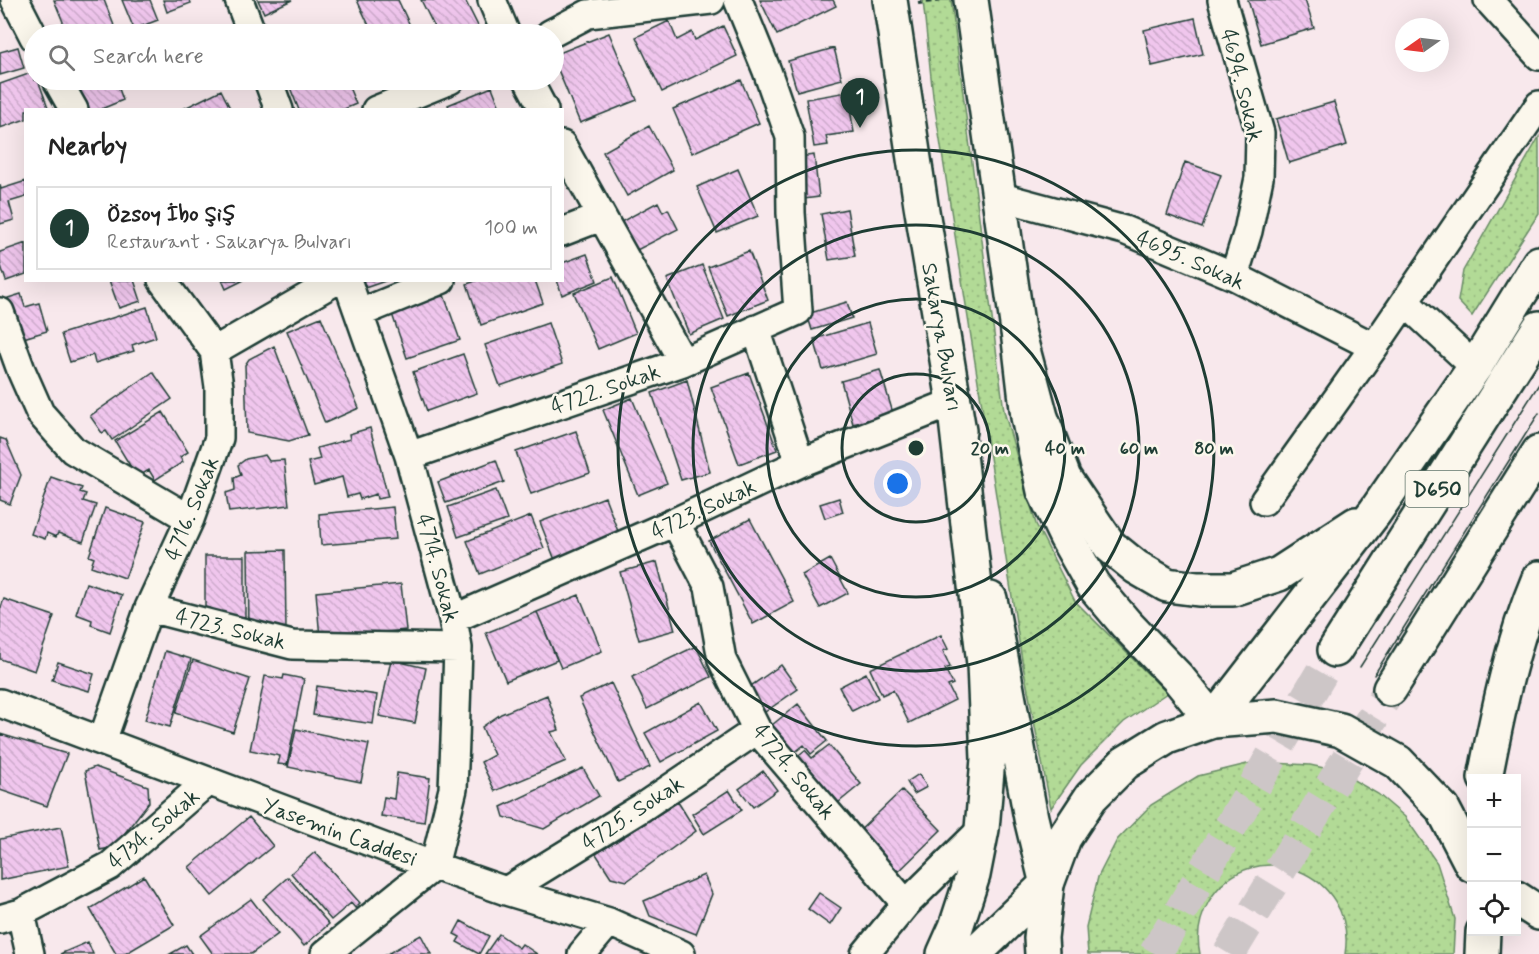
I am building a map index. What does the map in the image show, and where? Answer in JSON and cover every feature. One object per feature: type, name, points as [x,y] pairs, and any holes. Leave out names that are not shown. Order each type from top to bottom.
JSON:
[{"type":"main road","name":"Sakarya Bulvarı","points":[[890,0],[954,402],[1028,807],[1047,884]]},
{"type":"main road","points":[[971,0],[1028,417],[1044,491],[1093,585],[1126,624],[1178,678],[1213,721]]},
{"type":"main road","points":[[1213,721],[1376,512],[1475,367],[1539,263]]},
{"type":"main road","name":"D650","points":[[1335,650],[1539,328]]},
{"type":"main road","points":[[1018,331],[1041,417],[1064,478],[1110,546],[1136,567],[1167,585],[1198,590],[1233,589],[1279,574],[1376,512]]},
{"type":"main road","points":[[944,954],[956,927],[973,875],[982,829],[988,759],[984,664],[954,402]]},
{"type":"main road","name":"D650","points":[[1390,689],[1539,452]]},
{"type":"main road","points":[[1486,774],[1498,709],[1525,612],[1539,578]]},
{"type":"main road","points":[[1042,954],[1041,938],[1047,884],[1064,838],[1090,797],[1125,763],[1167,737],[1213,721],[1277,716],[1341,730],[1398,762],[1443,809],[1467,855]]},
{"type":"main road","points":[[974,954],[1047,884]]},
{"type":"main road","points":[[1521,901],[1539,913]]},
{"type":"main road","points":[[1482,954],[1484,936]]},
{"type":"street","points":[[0,7],[15,0],[27,24]]},
{"type":"street","points":[[239,0],[248,24]]},
{"type":"street","points":[[492,0],[502,24]]},
{"type":"street","name":"4722. Sokak","points":[[408,456],[683,362],[798,311],[791,213],[790,137],[767,71],[738,0]]},
{"type":"street","name":"4694. Sokak","points":[[1222,0],[1260,133],[1259,178],[1248,231],[1234,276]]},
{"type":"street","points":[[1488,0],[1539,56]]},
{"type":"street","points":[[564,27],[588,14],[699,1]]},
{"type":"street","points":[[63,90],[73,108]]},
{"type":"street","points":[[272,90],[278,108]]},
{"type":"street","points":[[381,108],[425,90]]},
{"type":"street","points":[[533,90],[543,108]]},
{"type":"street","points":[[1264,501],[1374,347],[1539,105]]},
{"type":"street","points":[[564,149],[683,362]]},
{"type":"street","name":"4695. Sokak","points":[[998,196],[1124,230],[1234,276],[1374,347]]},
{"type":"street","points":[[564,231],[601,217]]},
{"type":"street","name":"4716. Sokak","points":[[102,741],[149,608],[190,519],[219,438],[219,387],[214,351],[163,282]]},
{"type":"street","points":[[214,351],[334,282]]},
{"type":"street","name":"4714. Sokak","points":[[348,282],[408,456],[453,619],[458,648],[453,789],[434,866]]},
{"type":"street","points":[[360,313],[436,282]]},
{"type":"street","points":[[1405,302],[1475,367]]},
{"type":"street","points":[[0,312],[10,374],[73,450],[190,519]]},
{"type":"street","points":[[756,329],[800,463]]},
{"type":"street","name":"4723. Sokak","points":[[453,619],[675,522],[800,463],[954,402]]},
{"type":"street","name":"4724. Sokak","points":[[675,522],[709,587],[722,660],[757,730],[906,904]]},
{"type":"street","name":"4723. Sokak","points":[[149,608],[292,645],[458,648]]},
{"type":"street","name":"Yasemin Caddesi","points":[[0,703],[434,866],[506,891],[609,922],[681,954]]},
{"type":"street","name":"4725. Sokak","points":[[506,891],[641,808],[757,730]]},
{"type":"street","name":"4734. Sokak","points":[[11,916],[110,866],[207,782]]},
{"type":"street","points":[[865,954],[906,904],[982,829]]},
{"type":"street","points":[[325,954],[434,866]]},
{"type":"street","points":[[11,916],[30,954]]},
{"type":"street","points":[[582,954],[609,922]]},
{"type":"green space","points":[[923,0],[951,0],[1004,411],[1036,524],[1075,601],[1167,693],[1124,722],[1081,765],[1051,808],[1022,660],[933,96]]},
{"type":"green space","points":[[1539,137],[1539,213],[1472,316],[1458,301],[1463,271]]},
{"type":"green space","points":[[1255,762],[1310,765],[1338,771],[1378,794],[1405,817],[1437,863],[1455,919],[1453,954],[1345,954],[1345,926],[1335,902],[1319,883],[1298,870],[1274,865],[1250,868],[1228,880],[1209,901],[1200,927],[1198,940],[1200,954],[1088,954],[1086,927],[1098,877],[1117,840],[1151,805],[1198,776]]},
{"type":"building","points":[[54,0],[104,0],[113,24],[64,24]]},
{"type":"building","points":[[122,0],[150,0],[158,20],[147,24],[132,24]]},
{"type":"building","points":[[163,0],[189,0],[191,3],[167,12]]},
{"type":"building","points":[[258,0],[292,0],[264,13]]},
{"type":"building","points":[[357,0],[398,0],[409,24],[368,24]]},
{"type":"building","points":[[421,0],[465,0],[477,24],[433,24]]},
{"type":"building","points":[[760,0],[833,0],[836,6],[777,35]]},
{"type":"building","points":[[1248,0],[1305,0],[1314,28],[1261,44]]},
{"type":"building","points":[[1195,18],[1203,54],[1152,66],[1144,30]]},
{"type":"building","points":[[669,21],[677,40],[692,32],[695,40],[723,26],[737,56],[662,92],[636,37]]},
{"type":"building","points":[[609,33],[637,100],[580,123],[564,84],[564,51]]},
{"type":"building","points":[[18,47],[24,68],[0,75],[0,52]]},
{"type":"building","points":[[834,48],[842,79],[797,91],[788,61]]},
{"type":"building","points":[[24,76],[24,90],[42,90],[48,108],[24,108],[24,120],[0,128],[0,84]]},
{"type":"building","points":[[741,80],[759,123],[692,153],[673,109]]},
{"type":"building","points":[[76,90],[120,90],[123,100],[104,108],[87,108]]},
{"type":"building","points":[[221,90],[230,108],[185,108]]},
{"type":"building","points":[[291,90],[350,90],[356,104],[347,108],[298,108]]},
{"type":"building","points":[[485,90],[493,90],[500,108],[449,108],[448,105]]},
{"type":"building","points":[[847,92],[854,132],[826,136],[828,145],[814,147],[806,99]]},
{"type":"building","points":[[1334,102],[1347,145],[1289,163],[1276,119]]},
{"type":"building","points":[[649,126],[673,170],[627,196],[603,152]]},
{"type":"building","points":[[814,155],[819,197],[804,199],[799,157]]},
{"type":"building","points":[[1185,162],[1221,175],[1202,228],[1167,215]]},
{"type":"building","points":[[738,169],[758,216],[717,233],[697,187]]},
{"type":"building","points":[[24,182],[24,198],[9,202],[14,220],[0,224],[0,185],[1,189]]},
{"type":"building","points":[[658,202],[663,212],[668,209],[678,229],[633,252],[619,223]]},
{"type":"building","points":[[847,209],[855,256],[829,260],[821,214]]},
{"type":"building","points":[[24,244],[24,275],[6,281],[0,263],[0,252]]},
{"type":"building","points":[[749,251],[768,300],[728,316],[708,267]]},
{"type":"building","points":[[587,254],[597,281],[562,295],[558,282],[564,282],[564,262]]},
{"type":"building","points":[[702,265],[724,319],[689,334],[667,279]]},
{"type":"building","points":[[613,277],[636,333],[598,349],[574,293]]},
{"type":"building","points":[[110,282],[135,282],[141,301],[119,308]]},
{"type":"building","points":[[223,282],[240,282],[226,289]]},
{"type":"building","points":[[360,282],[382,282],[362,289]]},
{"type":"building","points":[[472,282],[536,282],[543,303],[481,325],[467,284]]},
{"type":"building","points":[[21,294],[25,307],[39,303],[47,331],[20,339],[8,298]]},
{"type":"building","points":[[444,295],[460,340],[407,358],[392,314]]},
{"type":"building","points":[[847,302],[852,318],[812,330],[807,314]]},
{"type":"building","points":[[147,307],[156,337],[132,345],[134,351],[95,363],[93,355],[70,362],[61,334]]},
{"type":"building","points":[[321,317],[359,408],[325,423],[287,331]]},
{"type":"building","points":[[548,323],[562,364],[500,386],[485,345]]},
{"type":"building","points":[[868,323],[877,354],[823,370],[814,339]]},
{"type":"building","points":[[274,346],[308,435],[289,441],[247,433],[245,365],[249,359]]},
{"type":"building","points":[[463,354],[477,393],[427,411],[413,372]]},
{"type":"building","points":[[880,370],[893,413],[853,424],[841,381]]},
{"type":"building","points":[[153,372],[172,399],[112,440],[106,431],[102,433],[90,416]]},
{"type":"building","points":[[749,373],[777,450],[739,464],[711,387]]},
{"type":"building","points":[[687,380],[710,472],[681,480],[652,393]]},
{"type":"building","points":[[632,398],[667,483],[638,495],[603,410]]},
{"type":"building","points":[[163,412],[188,452],[180,457],[183,462],[155,480],[149,470],[137,477],[115,441]]},
{"type":"building","points":[[370,428],[388,497],[377,499],[376,494],[360,499],[358,494],[347,497],[342,477],[314,485],[308,462],[320,459],[317,448],[350,439],[349,434]]},
{"type":"building","points":[[576,431],[590,473],[531,494],[516,452]]},
{"type":"building","points":[[0,438],[6,440],[21,475],[10,504],[0,500]]},
{"type":"building","points":[[265,455],[269,461],[284,460],[289,505],[229,512],[226,493],[235,490],[234,478],[241,475],[238,465],[246,459]]},
{"type":"building","points":[[496,460],[504,482],[446,503],[438,482]]},
{"type":"building","points":[[51,477],[82,488],[80,492],[86,494],[83,501],[96,505],[83,542],[58,533],[56,537],[47,533],[45,539],[31,534]]},
{"type":"building","points":[[496,490],[507,520],[458,537],[448,507]]},
{"type":"building","points":[[605,497],[619,534],[555,560],[540,522]]},
{"type":"building","points":[[839,498],[843,512],[825,518],[820,504]]},
{"type":"building","points":[[393,507],[396,539],[321,545],[319,514]]},
{"type":"building","points":[[105,508],[145,522],[125,578],[91,566],[94,558],[89,556]]},
{"type":"building","points":[[531,516],[544,548],[480,574],[467,541]]},
{"type":"building","points":[[750,519],[794,602],[753,624],[709,541]]},
{"type":"building","points":[[285,550],[286,632],[249,633],[248,551]]},
{"type":"building","points":[[205,556],[245,556],[245,617],[205,617]]},
{"type":"building","points":[[830,559],[848,593],[820,608],[802,575]]},
{"type":"building","points":[[657,562],[675,630],[639,640],[620,572]]},
{"type":"building","points":[[86,583],[122,595],[110,632],[91,625],[92,620],[76,614]]},
{"type":"building","points":[[401,584],[406,630],[320,638],[316,592]]},
{"type":"building","points":[[579,595],[602,651],[561,668],[537,612]]},
{"type":"building","points":[[4,599],[54,616],[35,671],[0,659],[0,610]]},
{"type":"building","points":[[537,612],[557,660],[506,681],[486,633]]},
{"type":"building","points":[[941,635],[948,649],[943,651],[950,667],[945,669],[953,684],[948,686],[955,700],[909,723],[893,690],[882,695],[870,669]]},
{"type":"building","points":[[696,646],[711,677],[647,709],[632,677]]},
{"type":"building","points":[[165,651],[191,659],[170,727],[145,720]]},
{"type":"building","points":[[193,660],[250,679],[233,732],[176,713]]},
{"type":"building","points":[[391,660],[426,668],[415,723],[379,716]]},
{"type":"building","points":[[58,662],[94,674],[89,691],[52,680]]},
{"type":"building","points":[[781,665],[798,689],[765,712],[748,688]]},
{"type":"building","points":[[866,673],[878,698],[852,711],[839,687]]},
{"type":"building","points":[[284,675],[304,679],[287,765],[278,764],[280,756],[250,750],[265,676],[283,679]]},
{"type":"building","points":[[611,683],[650,767],[618,782],[579,698]]},
{"type":"building","points":[[317,686],[377,695],[373,724],[313,715]]},
{"type":"building","points":[[547,695],[559,730],[551,732],[566,761],[495,791],[481,762],[494,755],[482,727],[501,714]]},
{"type":"building","points":[[701,702],[717,731],[661,762],[645,733]]},
{"type":"building","points":[[798,704],[827,741],[811,754],[804,745],[789,757],[767,729]]},
{"type":"building","points":[[296,729],[369,744],[361,782],[288,767]]},
{"type":"building","points":[[0,734],[67,754],[47,806],[0,790]]},
{"type":"building","points":[[829,745],[861,784],[833,807],[794,759],[805,750],[812,758]]},
{"type":"building","points":[[95,767],[148,786],[149,802],[114,847],[100,850],[85,771]]},
{"type":"building","points":[[583,768],[599,796],[544,829],[504,817],[501,807]]},
{"type":"building","points":[[763,771],[777,790],[753,807],[739,789]]},
{"type":"building","points":[[397,773],[430,778],[424,822],[381,816],[384,797],[394,799]]},
{"type":"building","points":[[919,774],[927,787],[914,794],[907,782]]},
{"type":"building","points":[[729,790],[742,810],[704,834],[692,814]]},
{"type":"building","points":[[902,790],[941,830],[892,878],[853,837]]},
{"type":"building","points":[[678,802],[696,831],[627,881],[611,877],[596,854]]},
{"type":"building","points":[[249,817],[273,846],[212,896],[189,867]]},
{"type":"building","points":[[61,827],[69,866],[0,880],[0,839]]},
{"type":"building","points":[[315,852],[360,903],[355,908],[351,903],[331,920],[291,873]]},
{"type":"building","points":[[704,875],[712,894],[696,934],[650,916],[644,901]]},
{"type":"building","points":[[144,876],[174,925],[125,954],[116,954],[90,909]]},
{"type":"building","points":[[288,877],[329,924],[304,946],[263,899]]},
{"type":"building","points":[[819,893],[841,908],[830,925],[808,909]]},
{"type":"building","points":[[251,899],[278,934],[251,954],[213,954],[200,936]]},
{"type":"building","points":[[461,921],[489,936],[479,954],[457,942],[460,937],[454,934]]},
{"type":"building","points":[[499,934],[519,948],[522,944],[537,954],[485,954]]},
{"type":"building","points":[[421,935],[431,954],[387,954]]},
{"type":"building","points":[[88,942],[93,954],[60,954]]},
{"type":"building","points":[[186,945],[192,954],[170,954]]},
{"type":"tunnel","points":[[1155,954],[1335,650]]},
{"type":"tunnel","points":[[1229,954],[1390,689]]},
{"type":"tram line","points":[[1360,667],[1539,384]]},
{"type":"tram line","points":[[1374,675],[1539,413]]},
{"type":"place","name":"Özsoy İbo Şiş","points":[[860,128]]}]
